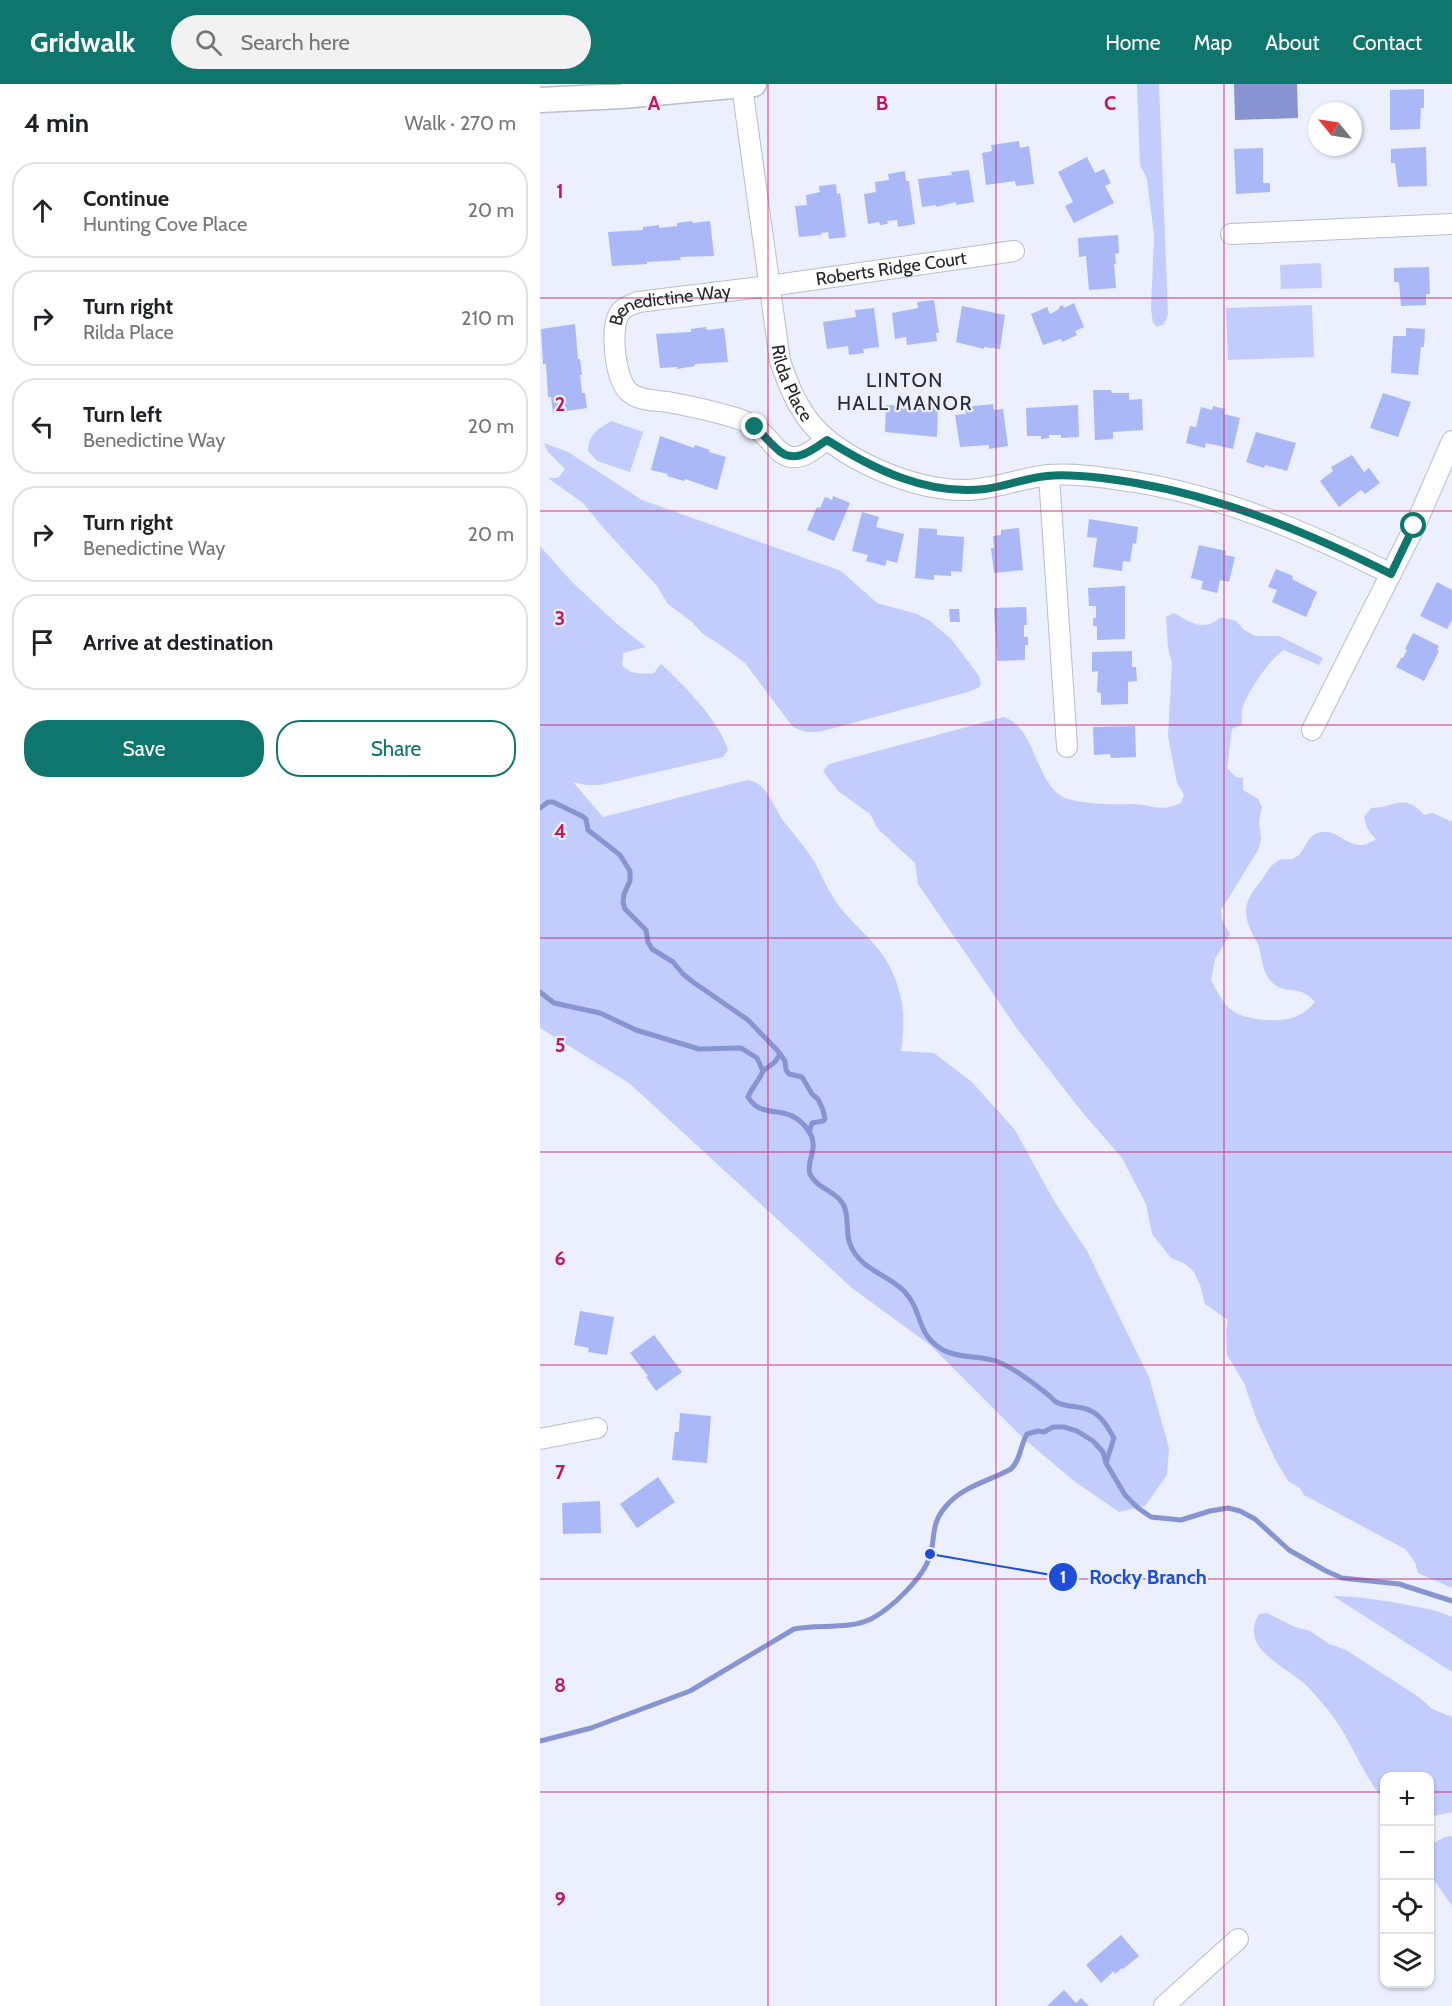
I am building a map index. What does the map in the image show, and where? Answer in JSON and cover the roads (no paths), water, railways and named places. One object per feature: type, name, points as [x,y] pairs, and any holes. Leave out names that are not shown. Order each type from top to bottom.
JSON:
[{"type":"main road","points":[[540,100],[622,96],[748,85]]},
{"type":"street","name":"Rilda Place","points":[[748,85],[768,286],[780,361],[790,391],[807,418],[827,440],[874,467],[907,480],[941,489],[985,489],[1049,475],[1136,482],[1178,490],[1277,522],[1315,537],[1391,574]]},
{"type":"street","points":[[1231,234],[1452,224]]},
{"type":"street","name":"Roberts Ridge Court","points":[[768,286],[1014,251]]},
{"type":"street","name":"Benedictine Way","points":[[768,286],[638,302],[627,306],[620,313],[614,326],[619,377],[630,393],[641,398],[674,403],[745,421],[763,434],[781,452],[789,456],[799,457],[827,440]]},
{"type":"street","points":[[1312,730],[1391,574],[1452,441]]},
{"type":"street","points":[[1049,475],[1067,747]]},
{"type":"street","points":[[540,1439],[597,1428]]},
{"type":"street","points":[[1164,2006],[1238,1939]]},
{"type":"waterway","points":[[540,808],[548,802],[553,802],[582,816],[586,819],[588,830],[620,855],[630,871],[630,881],[624,894],[625,909],[646,930],[652,949],[673,962],[693,982],[748,1020],[777,1050],[780,1054],[775,1062],[763,1071]]},
{"type":"waterway","points":[[540,992],[554,1003],[600,1013],[636,1030],[699,1049],[741,1048],[757,1058],[763,1071],[748,1097],[761,1109],[792,1116],[808,1130],[813,1143],[809,1164],[810,1174],[817,1183],[836,1196],[843,1204],[850,1244],[860,1260],[904,1291],[915,1307],[928,1337],[943,1350],[956,1355],[989,1359],[1002,1364],[1026,1378],[1056,1402],[1095,1413],[1114,1438],[1106,1463]]},
{"type":"waterway","points":[[780,1054],[789,1074],[802,1077],[823,1110],[825,1119],[812,1123],[809,1132]]},
{"type":"waterway","points":[[540,1741],[591,1728],[690,1691],[794,1629],[843,1626],[871,1619],[906,1592],[921,1574],[930,1556],[938,1518],[947,1505],[969,1488],[1011,1469],[1017,1461],[1027,1434],[1044,1432],[1053,1427],[1064,1427],[1077,1431],[1093,1441],[1103,1452],[1106,1463],[1125,1495],[1151,1517],[1181,1520],[1228,1508],[1240,1511],[1255,1519],[1289,1550],[1342,1578],[1399,1584],[1452,1601]]},
{"type":"place","name":"Rocky Branch","points":[[930,1554]]},
{"type":"district","name":"LINTON HALL MANOR","points":[[905,392]]}]
